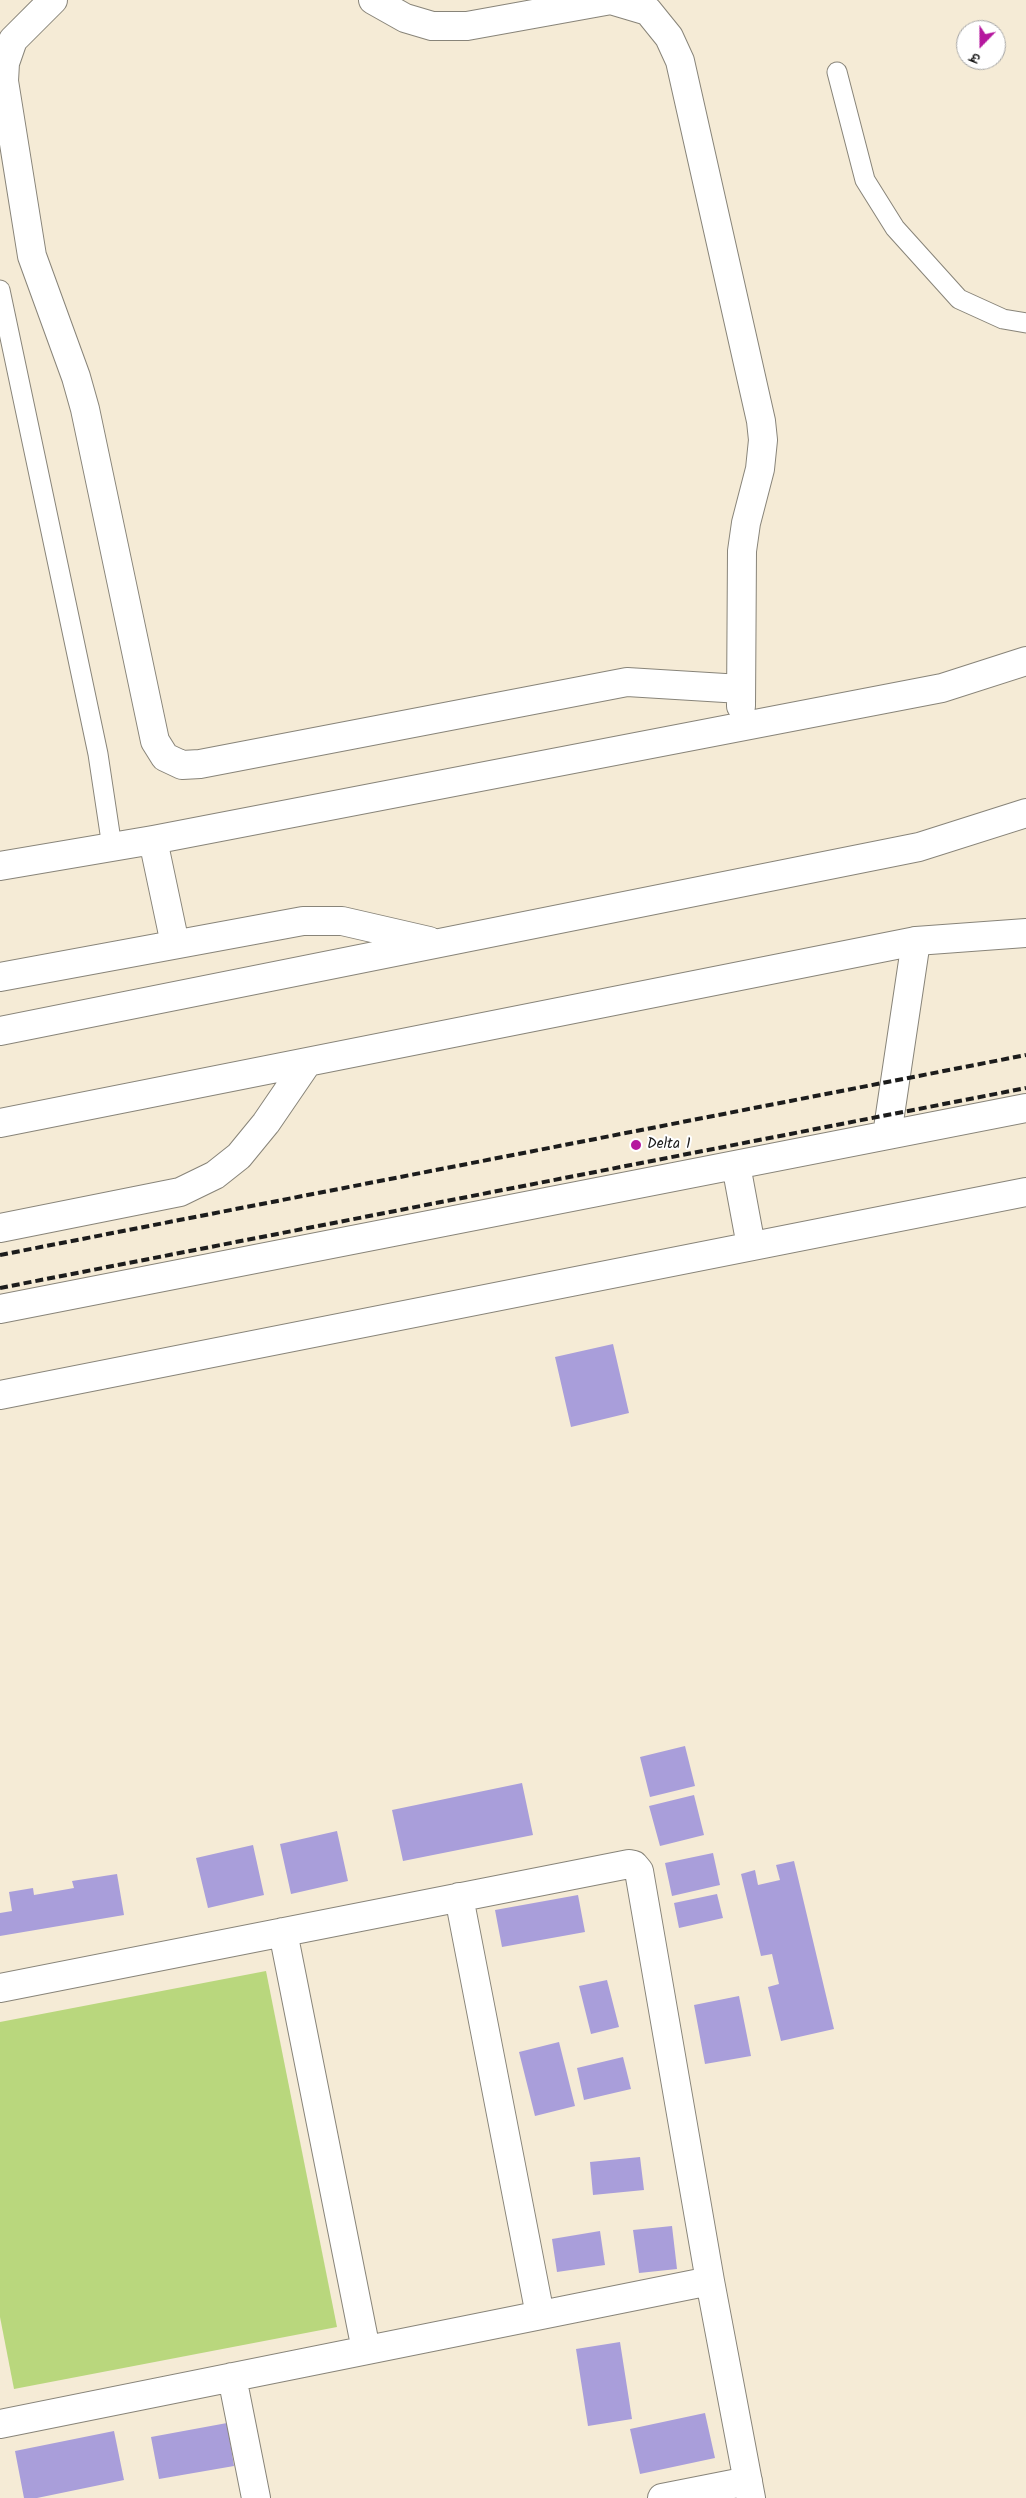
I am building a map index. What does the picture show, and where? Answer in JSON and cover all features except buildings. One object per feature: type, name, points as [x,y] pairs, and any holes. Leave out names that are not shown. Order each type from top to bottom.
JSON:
[{"type":"street","points":[[5,63],[13,40],[53,0]]},
{"type":"street","points":[[373,0],[405,18],[432,26],[467,26],[489,11],[609,0],[648,11],[669,37],[680,61],[761,421],[763,440],[760,469],[746,523],[742,551],[740,727]]},
{"type":"street","points":[[0,23],[5,63],[4,81],[32,256],[76,377],[85,409],[155,742],[165,757],[182,765],[200,764],[627,682],[741,689]]},
{"type":"street","points":[[0,866],[153,840],[942,688],[1026,661]]},
{"type":"street","points":[[0,1031],[919,847],[1026,813]]},
{"type":"street","points":[[153,840],[175,944]]},
{"type":"street","points":[[0,977],[304,921],[342,921],[438,943]]},
{"type":"street","points":[[0,1123],[916,942],[1026,933]]},
{"type":"street","points":[[887,1135],[916,942]]},
{"type":"street","points":[[0,1228],[180,1192],[215,1175],[239,1156],[266,1123],[306,1063]]},
{"type":"street","points":[[0,1309],[1026,1108]]},
{"type":"street","points":[[736,1165],[751,1246]]},
{"type":"street","points":[[0,1396],[1026,1192]]},
{"type":"street","points":[[0,1988],[628,1864],[634,1865],[639,1871],[710,2281],[749,2489],[662,2498]]},
{"type":"street","points":[[459,1897],[540,2315]]},
{"type":"street","points":[[283,1932],[366,2350]]},
{"type":"street","points":[[0,2424],[710,2281]]},
{"type":"street","points":[[232,2377],[256,2498]]},
{"type":"lane","points":[[837,72],[864,180],[896,228],[959,299],[1003,319],[1026,323]]},
{"type":"lane","points":[[0,290],[98,754],[112,847]]},
{"type":"green space","points":[[266,1971],[337,2327],[14,2389],[0,2317],[0,2022]]},
{"type":"railway","points":[[0,1255],[1026,1055]]},
{"type":"railway","points":[[0,1288],[1026,1088]]},
{"type":"place","name":"Delta 1","points":[[636,1145]]}]
